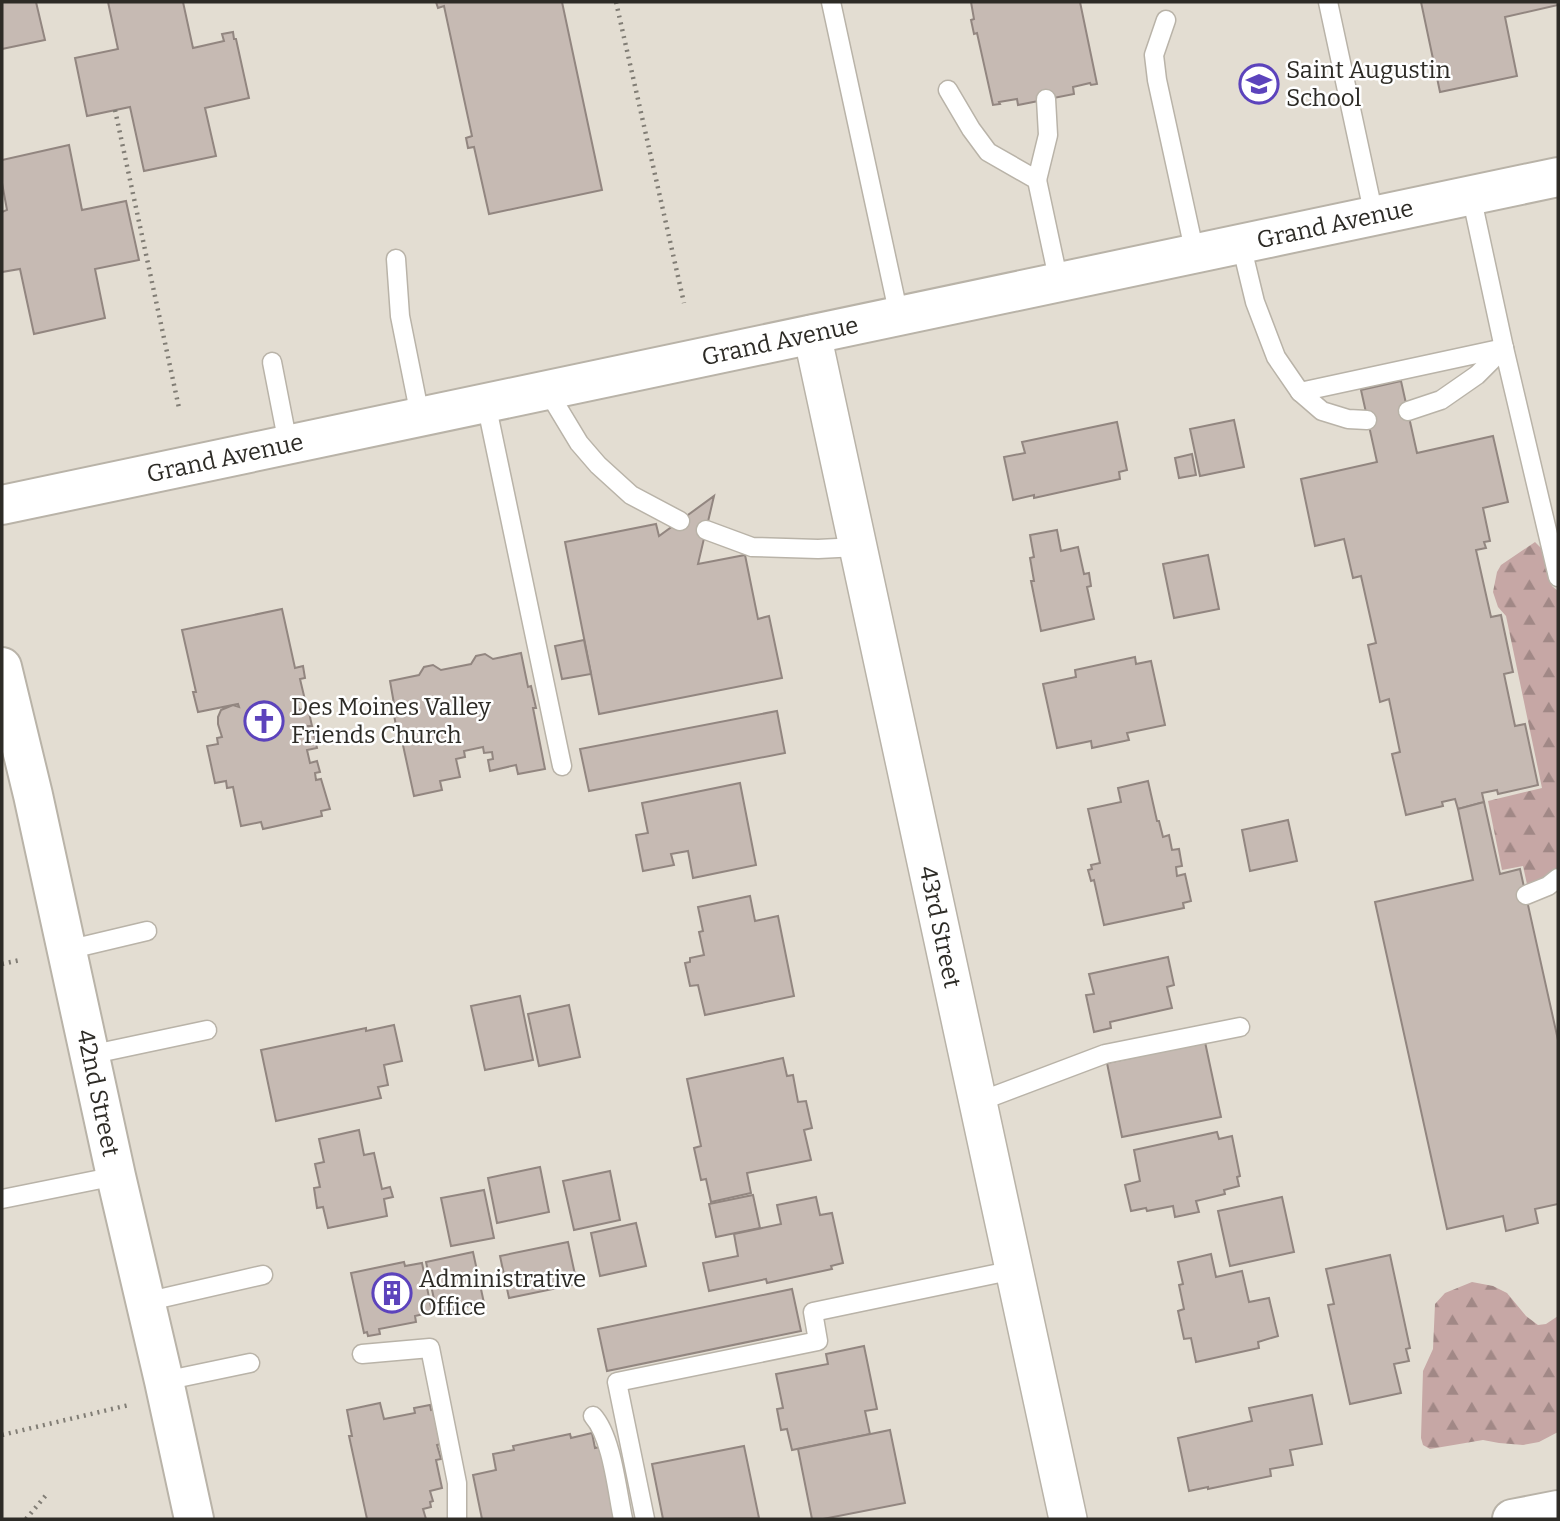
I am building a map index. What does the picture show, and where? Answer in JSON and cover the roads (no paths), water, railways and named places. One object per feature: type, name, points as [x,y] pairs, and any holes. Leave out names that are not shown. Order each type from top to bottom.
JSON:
[{"type":"main road","name":"Grand Avenue","points":[[2,505],[1558,177]]},
{"type":"main road","name":"42nd Street","points":[[2,667],[33,795],[194,1519]]},
{"type":"main road","points":[[1512,1519],[1558,1510]]},
{"type":"street","name":"43rd Street","points":[[812,334],[1068,1519]]},
{"type":"lane","points":[[831,2],[900,316]]},
{"type":"lane","points":[[1328,2],[1374,216]]},
{"type":"lane","points":[[1166,20],[1154,55],[1157,80],[1195,254]]},
{"type":"lane","points":[[948,90],[988,152],[1037,180]]},
{"type":"lane","points":[[1045,99],[1048,135],[1037,180],[1059,283]]},
{"type":"lane","points":[[1471,195],[1558,577]]},
{"type":"lane","points":[[1241,244],[1255,302],[1276,357],[1300,392],[1322,411],[1348,419],[1367,420]]},
{"type":"lane","points":[[396,259],[400,316],[420,416]]},
{"type":"lane","points":[[1300,392],[1504,348]]},
{"type":"lane","points":[[1408,411],[1441,400],[1477,375],[1504,348]]},
{"type":"lane","points":[[272,362],[288,444]]},
{"type":"lane","points":[[547,390],[579,443],[598,464],[631,495],[680,521]]},
{"type":"lane","points":[[486,403],[562,766]]},
{"type":"lane","points":[[706,530],[752,547],[858,547]]},
{"type":"lane","points":[[1526,895],[1548,886],[1558,878]]},
{"type":"lane","points":[[67,950],[147,931]]},
{"type":"lane","points":[[978,1102],[1105,1054],[1240,1027]]},
{"type":"lane","points":[[89,1055],[207,1030]]},
{"type":"lane","points":[[2,1199],[116,1176]]},
{"type":"lane","points":[[645,1519],[617,1382],[818,1341],[813,1312],[1014,1270]]},
{"type":"lane","points":[[145,1302],[263,1275]]},
{"type":"lane","points":[[362,1354],[430,1348],[457,1483],[457,1519]]},
{"type":"lane","points":[[166,1388],[250,1363]]},
{"type":"lane","points":[[593,1416],[598,1421],[609,1451],[623,1519]]},
{"type":"place","name":"Saint Augustin School","points":[[1259,84]]},
{"type":"place","name":"Des Moines Valley Friends Church","points":[[264,721]]},
{"type":"place","name":"Administrative Office","points":[[392,1293]]}]
